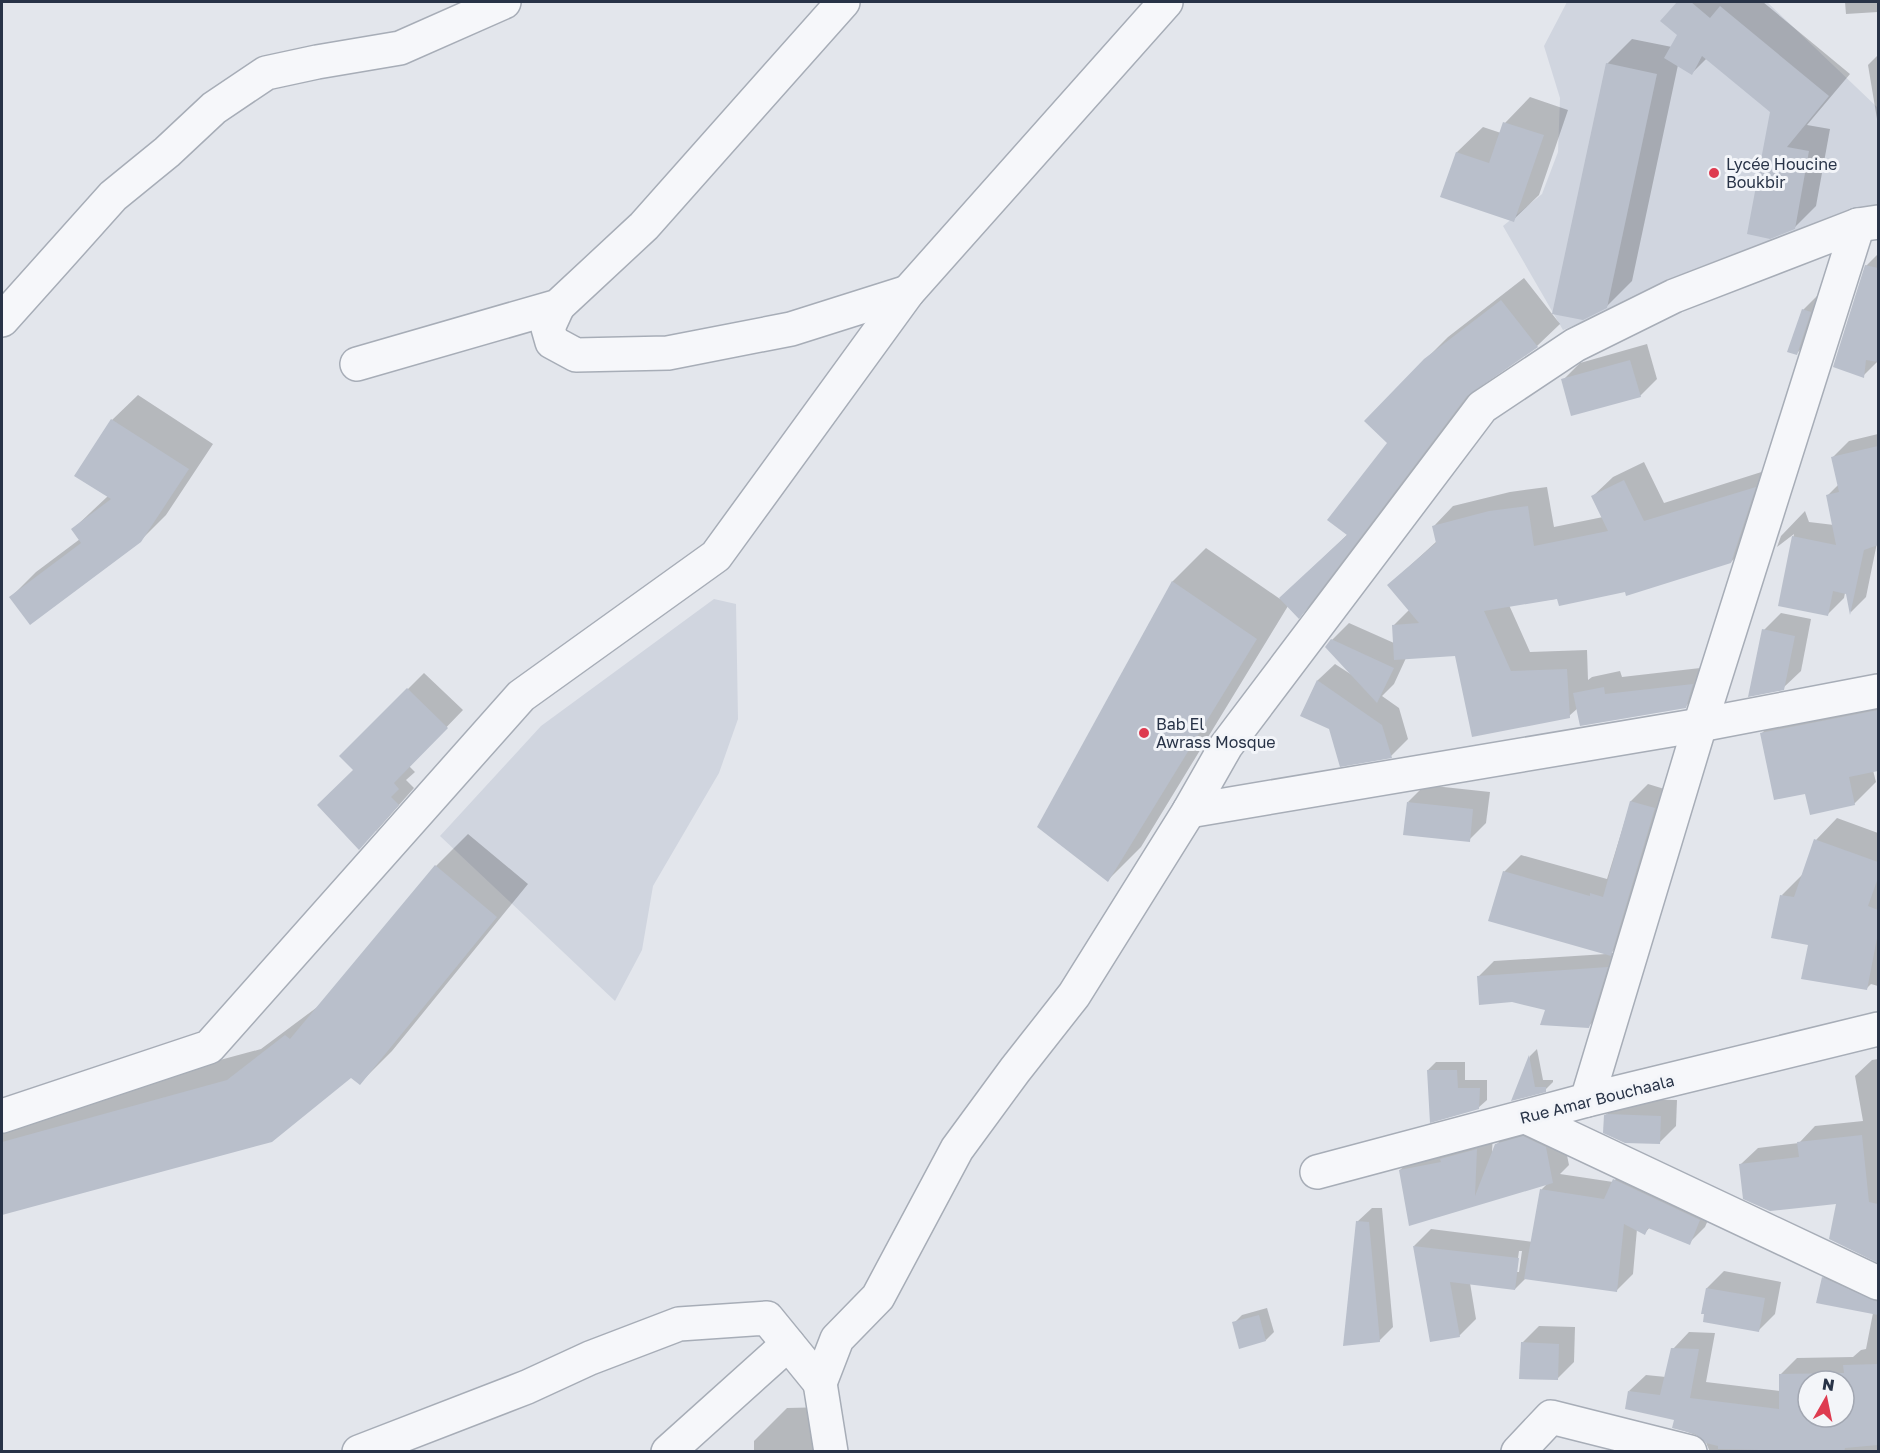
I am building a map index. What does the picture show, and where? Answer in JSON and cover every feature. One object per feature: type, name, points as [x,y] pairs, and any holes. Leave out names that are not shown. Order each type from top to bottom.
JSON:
[{"type":"street","points":[[2,320],[113,196],[167,152],[214,108],[266,73],[400,48],[504,2]]},
{"type":"street","points":[[843,2],[644,226],[558,306],[548,328],[552,342],[576,355],[668,353],[791,329],[908,292]]},
{"type":"street","points":[[2,1116],[209,1047],[521,696],[716,556],[908,292],[1166,2]]},
{"type":"street","points":[[1587,1100],[1700,725],[1868,224]]},
{"type":"street","points":[[831,1452],[820,1383],[837,1339],[878,1297],[957,1149],[1074,995],[1189,811],[1226,746],[1482,407],[1575,345],[1674,296],[1868,224]]},
{"type":"street","points":[[357,364],[558,306]]},
{"type":"street","points":[[1189,811],[1700,725],[1878,691]]},
{"type":"street","name":"Rue Amar Bouchaala","points":[[1317,1172],[1587,1100],[1878,1029]]},
{"type":"street","points":[[1526,1117],[1878,1283]]},
{"type":"street","points":[[359,1452],[517,1391],[590,1358],[678,1324],[767,1318],[820,1383]]},
{"type":"street","points":[[668,1452],[788,1344]]},
{"type":"street","points":[[1518,1452],[1551,1417],[1690,1452]]},
{"type":"shaded area","name":"Lycée Houcine Boukbir","points":[[1567,2],[1767,2],[1878,108],[1878,204],[1729,259],[1563,330],[1503,226],[1542,194],[1558,152],[1560,98],[1544,46]]},
{"type":"shaded area","points":[[714,599],[736,604],[738,719],[719,773],[653,886],[642,950],[615,1001],[440,836],[541,726]]},
{"type":"building","points":[[1677,2],[1691,2],[1710,18],[1720,6],[1829,96],[1787,147],[1809,151],[1795,229],[1770,239],[1747,234],[1770,112],[1702,56],[1692,75],[1664,58],[1677,35],[1660,21]]},
{"type":"building","points":[[1606,63],[1657,74],[1607,308],[1583,320],[1552,314]]},
{"type":"building","points":[[1503,122],[1544,135],[1514,222],[1440,197],[1456,152],[1489,163]]},
{"type":"building","points":[[1865,265],[1878,268],[1878,362],[1866,360],[1864,378],[1833,367]]},
{"type":"building","points":[[1501,300],[1538,347],[1467,396],[1299,619],[1279,598],[1347,535],[1327,520],[1387,443],[1364,421],[1424,359]]},
{"type":"building","points":[[1802,309],[1811,312],[1797,355],[1787,352]]},
{"type":"building","points":[[1630,360],[1641,397],[1571,416],[1561,379]]},
{"type":"building","points":[[111,419],[189,469],[141,542],[30,625],[9,597],[81,543],[71,529],[111,499],[74,476]]},
{"type":"building","points":[[1878,446],[1878,545],[1864,550],[1850,615],[1846,594],[1833,591],[1828,616],[1778,606],[1792,536],[1836,545],[1826,495],[1839,492],[1831,457]]},
{"type":"building","points":[[1624,480],[1644,521],[1756,487],[1731,563],[1626,596],[1625,592],[1559,606],[1557,599],[1484,611],[1511,671],[1567,669],[1570,718],[1472,737],[1455,656],[1394,660],[1392,625],[1419,623],[1387,585],[1436,543],[1432,526],[1489,511],[1528,506],[1534,546],[1608,531],[1591,496]]},
{"type":"building","name":"Bab El Awrass Mosque","points":[[1172,581],[1257,639],[1108,882],[1037,827]]},
{"type":"building","points":[[1762,629],[1795,636],[1784,690],[1748,697]]},
{"type":"building","points":[[1331,639],[1394,668],[1377,703],[1325,647]]},
{"type":"building","points":[[1317,680],[1382,725],[1392,758],[1340,767],[1329,729],[1300,716]]},
{"type":"building","points":[[1693,684],[1686,708],[1580,726],[1573,693],[1604,687],[1605,694]]},
{"type":"building","points":[[407,688],[448,728],[394,783],[399,789],[391,797],[399,805],[359,850],[317,805],[353,770],[339,756]]},
{"type":"building","points":[[1878,710],[1878,771],[1849,777],[1855,805],[1810,815],[1805,794],[1774,800],[1760,733]]},
{"type":"building","points":[[1630,801],[1655,808],[1611,956],[1488,921],[1503,871],[1590,896],[1590,893],[1603,897]]},
{"type":"building","points":[[1407,802],[1473,809],[1470,842],[1403,835]]},
{"type":"building","points":[[1814,839],[1878,862],[1878,878],[1868,906],[1878,910],[1878,933],[1867,990],[1801,979],[1808,945],[1771,938],[1780,895],[1794,897]]},
{"type":"building","points":[[435,865],[497,917],[360,1085],[351,1078],[272,1142],[2,1215],[2,1142],[227,1080],[285,1035],[290,1039]]},
{"type":"building","points":[[1608,967],[1589,1028],[1540,1025],[1545,1010],[1512,1002],[1479,1005],[1477,976]]},
{"type":"building","points":[[1529,1055],[1535,1087],[1546,1087],[1546,1092],[1511,1101]]},
{"type":"building","points":[[1427,1070],[1457,1070],[1458,1088],[1480,1088],[1479,1109],[1430,1123]]},
{"type":"building","points":[[1604,1115],[1661,1116],[1660,1144],[1625,1143],[1603,1133]]},
{"type":"building","points":[[1862,1135],[1869,1202],[1878,1204],[1878,1263],[1829,1239],[1836,1204],[1770,1211],[1743,1199],[1739,1164],[1799,1157],[1797,1142]]},
{"type":"building","points":[[1523,1136],[1546,1147],[1553,1183],[1409,1226],[1399,1170],[1441,1162],[1440,1159],[1477,1149],[1475,1196],[1495,1144]]},
{"type":"building","points":[[1613,1179],[1700,1220],[1690,1245],[1648,1228],[1645,1235],[1624,1224],[1617,1292],[1524,1279],[1540,1189],[1604,1199]]},
{"type":"building","points":[[1356,1221],[1369,1222],[1380,1342],[1343,1346]]},
{"type":"building","points":[[1413,1246],[1519,1258],[1515,1290],[1450,1282],[1460,1337],[1430,1342]]},
{"type":"building","points":[[1822,1277],[1878,1302],[1878,1315],[1816,1303]]},
{"type":"building","points":[[1706,1288],[1765,1298],[1759,1332],[1703,1322],[1704,1314],[1701,1314]]},
{"type":"building","points":[[1259,1315],[1266,1341],[1239,1349],[1232,1322]]},
{"type":"building","points":[[1521,1342],[1559,1344],[1558,1380],[1519,1379]]},
{"type":"building","points":[[1671,1348],[1699,1349],[1690,1398],[1779,1409],[1779,1374],[1796,1374],[1796,1429],[1856,1429],[1856,1369],[1844,1369],[1843,1365],[1878,1364],[1878,1445],[1845,1448],[1844,1452],[1718,1449],[1718,1446],[1706,1443],[1695,1434],[1672,1428],[1674,1420],[1625,1409],[1628,1391],[1660,1395]]},
{"type":"place","name":"Lycée Houcine Boukbir","points":[[1714,173]]},
{"type":"place","name":"Bab El Awrass Mosque","points":[[1144,733]]}]
